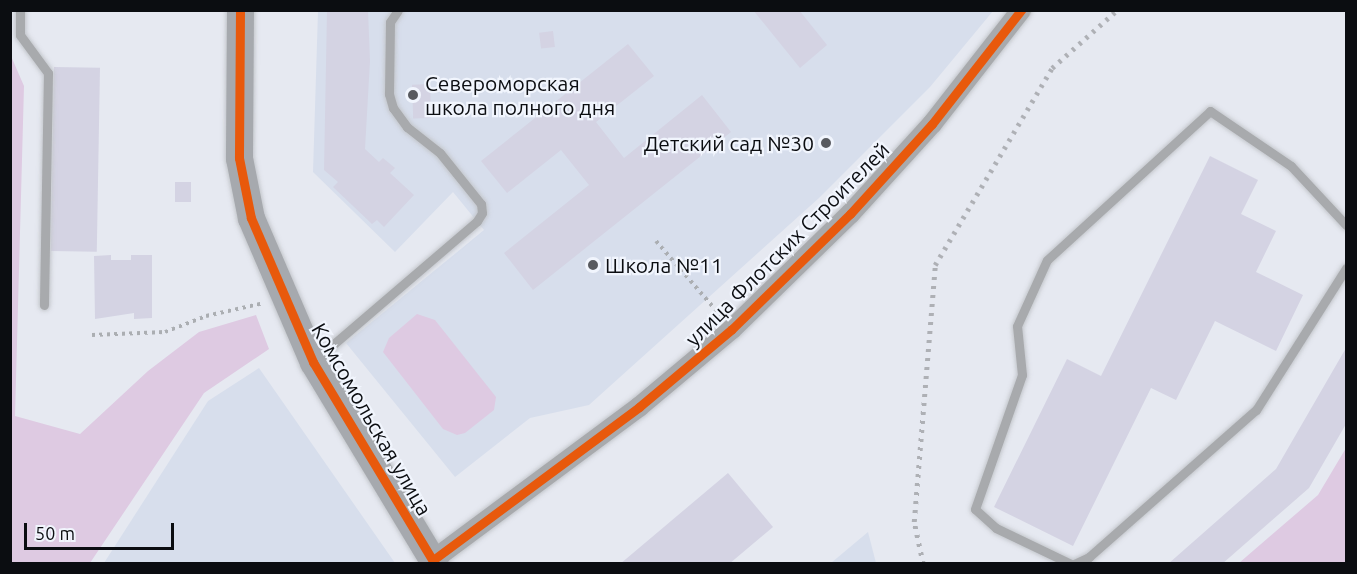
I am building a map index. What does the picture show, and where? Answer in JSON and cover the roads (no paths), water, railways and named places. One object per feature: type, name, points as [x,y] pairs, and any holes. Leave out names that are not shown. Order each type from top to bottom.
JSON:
[{"type":"street","name":"Комсомольская улица","points":[[240,10],[239,158],[251,218],[313,362],[434,562]]},
{"type":"street","name":"улица Флотских Строителей","points":[[434,562],[639,407],[732,329],[850,214],[932,124],[1021,10]]},
{"type":"lane","points":[[20,10],[20,35],[48,73],[44,305]]},
{"type":"lane","points":[[313,362],[477,221],[482,213],[482,204],[440,153],[407,127],[393,108],[389,94],[390,22],[398,10]]},
{"type":"lane","points":[[1347,225],[1291,166],[1210,111],[1047,260],[1017,326],[1022,375],[975,509],[996,528],[1073,564],[1089,557],[1256,410],[1347,268]]},
{"type":"railway","points":[[923,564],[914,522],[935,265],[1052,68],[1117,10]]},
{"type":"place","name":"Североморская школа полного дня","points":[[413,95]]},
{"type":"place","name":"Детский сад №30","points":[[826,143]]},
{"type":"place","name":"Школа №11","points":[[593,265]]}]
